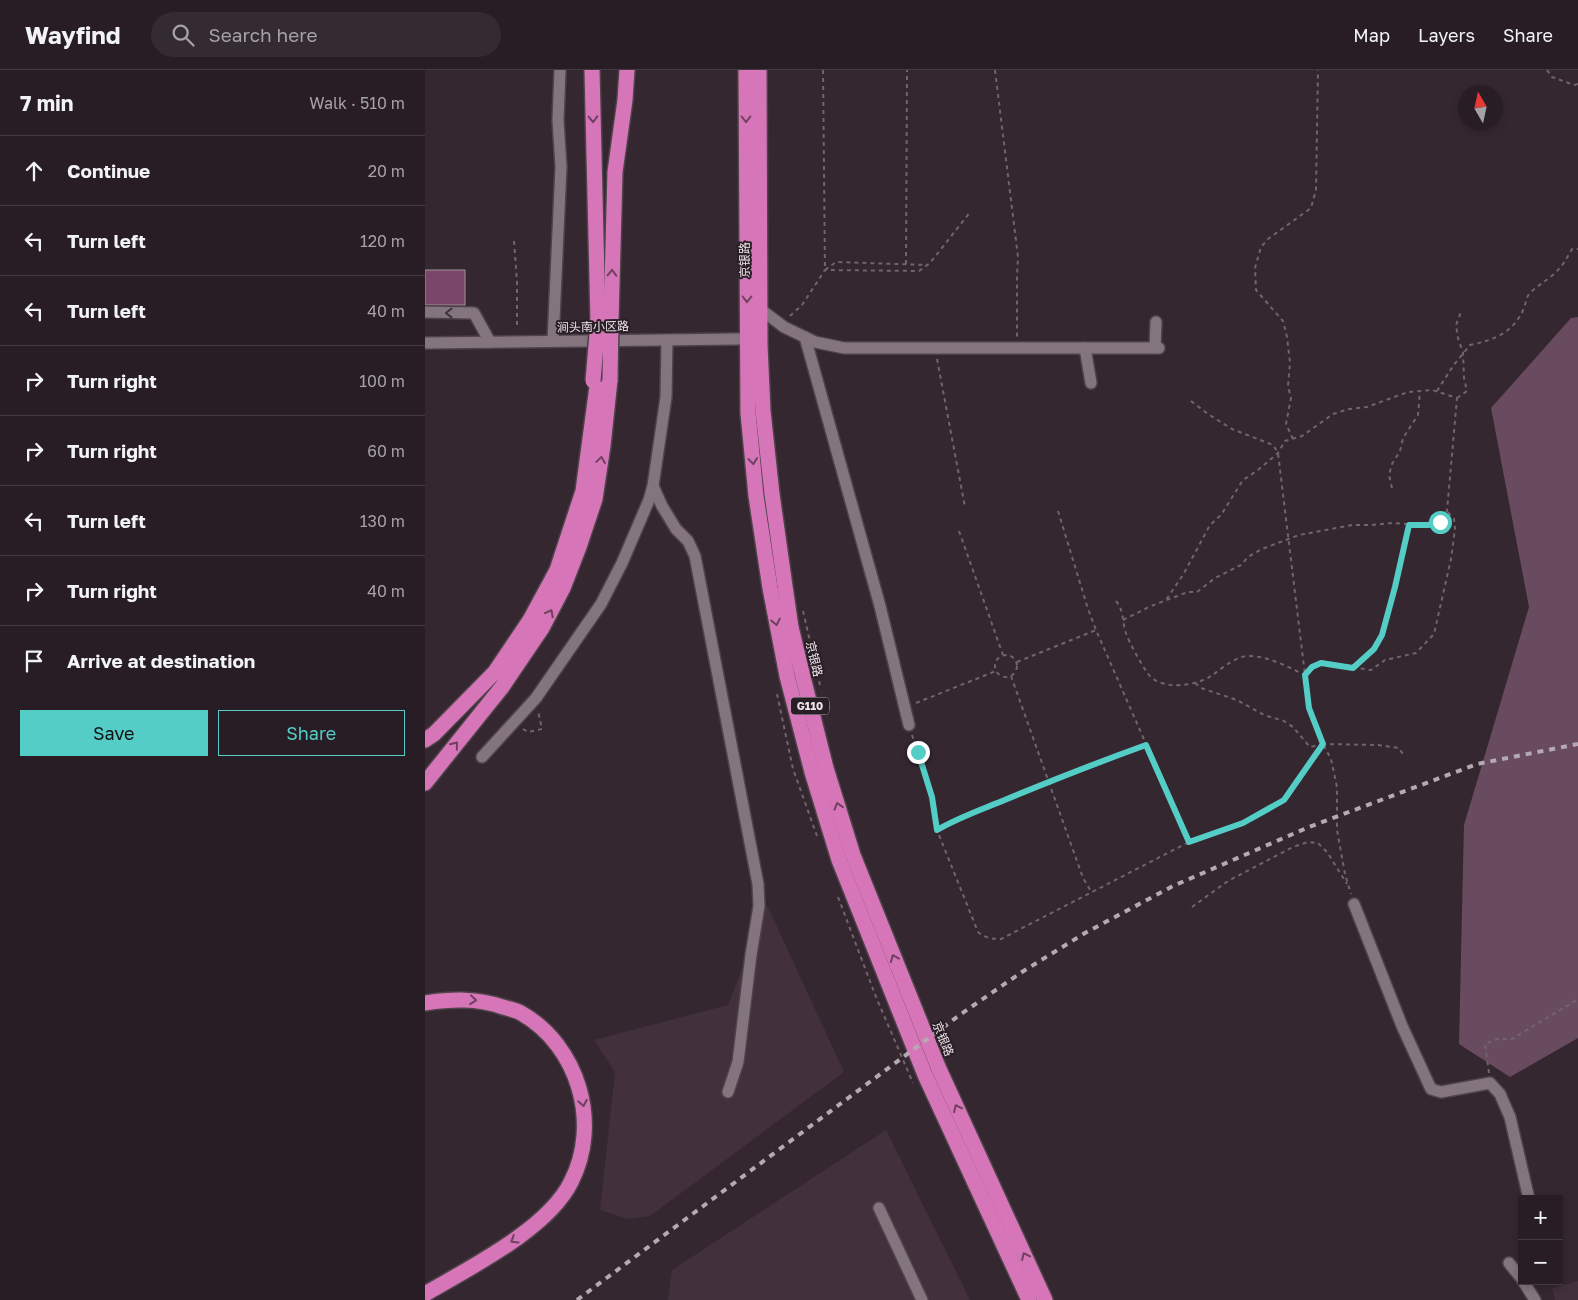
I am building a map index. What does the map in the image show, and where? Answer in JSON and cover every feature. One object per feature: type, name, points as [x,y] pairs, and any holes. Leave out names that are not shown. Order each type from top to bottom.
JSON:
[{"type":"highway","points":[[592,70],[604,321]]},
{"type":"highway","points":[[425,740],[434,734],[495,672],[530,620],[557,570],[583,491],[600,380],[615,172],[625,100],[627,70]]},
{"type":"highway","name":"京银路","points":[[746,70],[754,343],[771,494],[791,626],[799,664],[826,768],[853,855],[939,1069],[1045,1300]]},
{"type":"highway","name":"京银路","points":[[759,70],[760,309],[754,343],[748,412],[756,496],[770,588],[787,676],[812,772],[839,860],[925,1075],[1029,1300]]},
{"type":"highway","points":[[425,735],[456,708],[489,668],[522,618],[548,573],[582,488],[600,380]]},
{"type":"highway","points":[[425,783],[502,687],[542,628],[563,588],[595,499],[603,446],[600,380]]},
{"type":"highway","points":[[425,1004],[471,999],[492,1003],[519,1012],[536,1023],[552,1038],[566,1057],[581,1096],[585,1117],[584,1139],[579,1161],[571,1183],[560,1199],[524,1234],[425,1294]]},
{"type":"street","points":[[553,341],[561,167],[558,120],[559,70]]},
{"type":"street","points":[[760,309],[781,325],[815,342],[844,348],[1157,348],[1156,322]]},
{"type":"street","points":[[425,312],[474,313],[490,342]]},
{"type":"street","points":[[805,337],[880,606],[909,725]]},
{"type":"street","name":"涧头南小区路","points":[[425,343],[736,339],[754,343]]},
{"type":"street","points":[[482,757],[534,700],[601,604],[649,500],[653,486],[666,397],[667,340]]},
{"type":"street","points":[[1085,348],[1091,382]]},
{"type":"street","points":[[653,486],[662,506],[676,529],[688,541],[695,556],[758,884],[759,906],[748,973],[738,1062],[728,1092]]},
{"type":"street","points":[[1354,904],[1402,1026],[1431,1089],[1441,1092],[1490,1083],[1500,1094],[1510,1118],[1528,1195]]},
{"type":"street","points":[[879,1208],[922,1300]]},
{"type":"street","points":[[1509,1263],[1518,1273]]},
{"type":"street","points":[[1528,1285],[1535,1300]]},
{"type":"path","points":[[823,70],[825,270]]},
{"type":"path","points":[[906,264],[907,70]]},
{"type":"path","points":[[995,70],[1018,257],[1017,349]]},
{"type":"path","points":[[1293,439],[1286,424],[1291,398],[1288,386],[1290,363],[1287,337],[1283,321],[1256,290],[1255,268],[1261,247],[1268,239],[1311,208],[1316,190],[1318,70]]},
{"type":"path","points":[[1547,70],[1552,77],[1574,85],[1578,84]]},
{"type":"path","points":[[825,270],[919,271],[927,265],[971,211]]},
{"type":"path","points":[[514,240],[517,282],[517,342]]},
{"type":"path","points":[[1437,391],[1470,345],[1494,338],[1514,326],[1525,307],[1528,295],[1559,269],[1572,249],[1578,249]]},
{"type":"path","points":[[781,325],[802,305],[825,270],[836,262],[927,265]]},
{"type":"path","points":[[1123,620],[1151,606],[1188,592],[1197,592],[1215,578],[1241,565],[1248,557],[1262,549],[1299,535],[1352,525],[1391,523],[1428,525],[1440,522],[1447,511],[1457,398],[1467,391],[1464,378],[1463,353],[1458,338],[1457,325],[1461,312]]},
{"type":"path","points":[[935,349],[965,507]]},
{"type":"path","points":[[1167,600],[1210,525],[1221,515],[1243,480],[1277,453],[1285,441],[1302,436],[1333,414],[1349,409],[1367,407],[1408,392],[1433,390],[1457,398]]},
{"type":"path","points":[[1391,488],[1389,475],[1392,464],[1400,451],[1403,438],[1418,415],[1420,391]]},
{"type":"path","points":[[1191,401],[1232,429],[1273,445],[1277,453],[1309,708],[1331,759],[1337,787],[1337,830],[1345,874],[1354,904]]},
{"type":"path","points":[[1058,511],[1096,630],[1189,842]]},
{"type":"path","points":[[1305,675],[1312,667],[1321,663],[1371,670],[1385,660],[1416,653],[1434,634],[1451,559],[1455,529],[1453,519],[1447,511]]},
{"type":"path","points":[[1353,668],[1374,649],[1382,635],[1409,525]]},
{"type":"path","points":[[959,531],[1003,655]]},
{"type":"path","points":[[1116,601],[1120,606],[1125,633],[1150,676],[1157,682],[1176,686],[1195,682],[1209,677],[1241,658],[1251,656],[1279,662],[1305,675]]},
{"type":"path","points":[[803,608],[821,689]]},
{"type":"path","points":[[1017,662],[1096,630]]},
{"type":"path","points":[[1003,655],[1012,656],[1017,662],[1017,671],[1011,676],[1003,677],[996,671],[996,661],[1003,655]]},
{"type":"path","points":[[905,708],[996,671]]},
{"type":"path","points":[[1011,676],[1083,878],[1092,893]]},
{"type":"path","points":[[1195,682],[1201,688],[1237,700],[1264,715],[1285,721],[1293,727],[1309,746],[1323,744],[1378,745],[1399,748],[1404,756]]},
{"type":"path","points":[[513,722],[519,728],[528,732],[542,729],[541,719],[534,700]]},
{"type":"path","points":[[909,725],[932,797],[937,830],[978,932],[983,936],[1001,939],[1189,842],[1243,823],[1284,800],[1323,744]]},
{"type":"path","points":[[937,830],[952,821],[1146,745]]},
{"type":"path","points":[[1192,907],[1227,881],[1293,847],[1308,842],[1318,843],[1327,852],[1349,886]]},
{"type":"path","points":[[1490,1076],[1485,1044],[1497,1039],[1512,1039],[1575,1001],[1578,997]]},
{"type":"shaded area","points":[[1578,317],[1578,1038],[1510,1077],[1459,1044],[1464,825],[1529,607],[1491,408],[1571,318]]},
{"type":"shaded area","points":[[767,905],[844,1072],[650,1216],[628,1219],[600,1210],[615,1072],[594,1040],[728,1005]]},
{"type":"shaded area","points":[[886,1130],[970,1300],[668,1300],[672,1270]]},
{"type":"shaded area","points":[[1578,1281],[1578,1300],[1555,1300],[1552,1288]]},
{"type":"building","points":[[425,270],[465,270],[465,305],[425,305]]},
{"type":"railway","points":[[577,1300],[961,1014],[1022,972],[1085,933],[1173,886],[1309,827],[1477,764],[1578,744]]},
{"type":"route","points":[[918,752],[932,797],[937,830],[968,814],[1146,745],[1189,842],[1243,823],[1284,800],[1323,744],[1309,708],[1305,675],[1312,667],[1321,663],[1353,668],[1374,649],[1382,635],[1409,525],[1428,525],[1440,522]]}]
